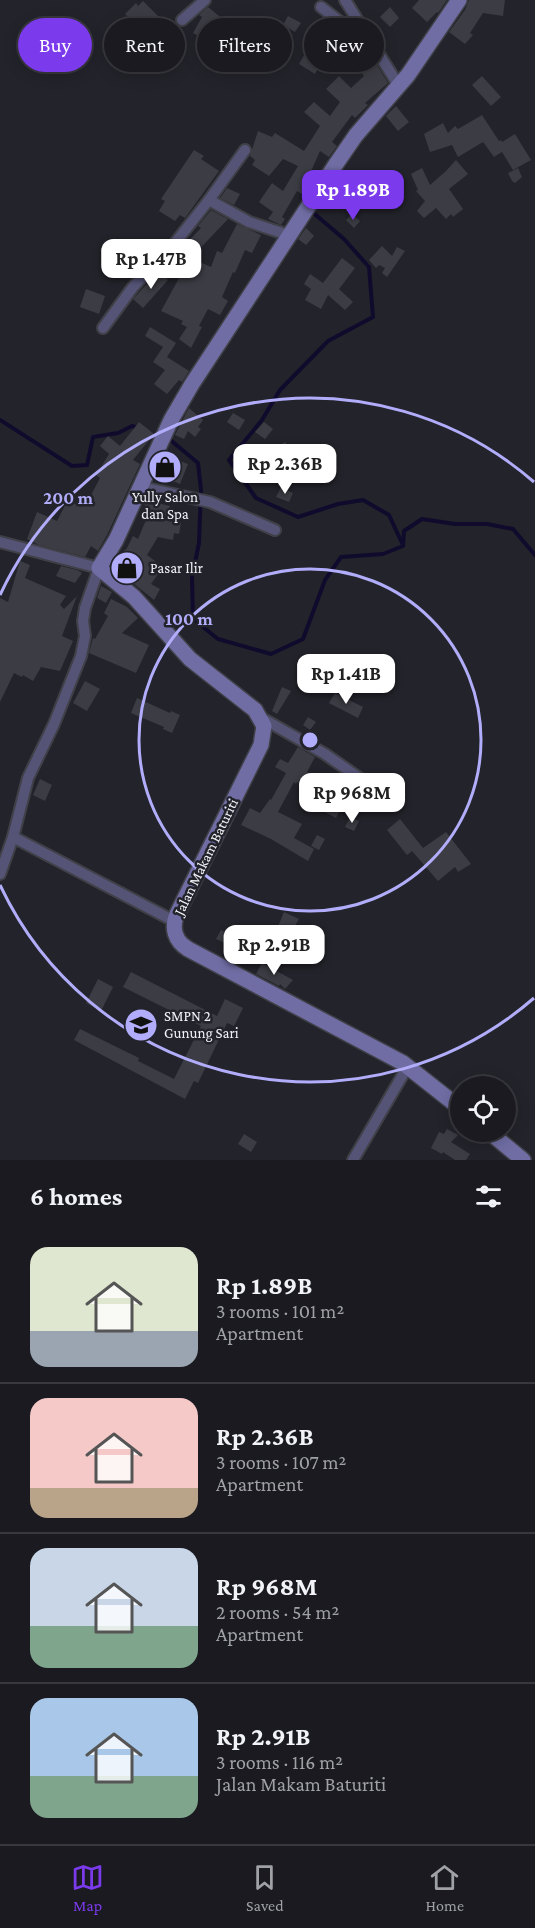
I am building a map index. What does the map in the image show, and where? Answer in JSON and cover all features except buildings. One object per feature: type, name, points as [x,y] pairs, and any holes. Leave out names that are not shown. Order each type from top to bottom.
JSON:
[{"type":"street","points":[[184,18],[205,0]]},
{"type":"street","points":[[345,0],[357,18]]},
{"type":"street","points":[[0,874],[13,837],[28,778],[54,724],[81,656],[85,636],[83,621],[85,608],[101,563],[116,540],[171,420],[288,235],[357,135],[399,86],[459,0]]},
{"type":"street","points":[[321,7],[335,18]]},
{"type":"street","points":[[384,64],[399,86]]},
{"type":"street","points":[[103,328],[133,287],[175,243],[245,150]]},
{"type":"street","points":[[209,200],[249,222],[288,235]]},
{"type":"street","points":[[141,487],[210,502],[275,530]]},
{"type":"street","points":[[0,542],[101,563],[190,659],[255,710],[260,717],[325,754],[375,789]]},
{"type":"street","name":"Jalan Makam Baturiti","points":[[260,717],[264,726],[263,740],[174,921],[176,936],[184,947],[408,1066],[450,1100]]},
{"type":"street","points":[[13,837],[174,921]]},
{"type":"street","points":[[353,1160],[408,1066]]},
{"type":"street","points":[[501,1142],[523,1160]]},
{"type":"waterway","points":[[310,210],[344,239],[369,267],[373,317],[328,341],[280,390],[262,420],[229,460],[256,498],[298,517],[338,504],[363,500],[389,515],[402,543]]},
{"type":"waterway","points":[[0,420],[72,466],[87,465],[93,437],[118,433],[132,426],[138,428]]},
{"type":"waterway","points":[[168,438],[198,463],[201,490],[199,543],[192,577],[193,619],[218,639],[271,654],[303,639],[325,580],[341,557],[383,554],[403,546],[404,531],[422,519],[455,524],[487,524],[513,529],[535,555]]},
{"type":"place","name":"Yully Salon dan Spa","points":[[165,467]]},
{"type":"place","name":"Pasar Ilir","points":[[127,568]]},
{"type":"place","name":"SMPN 2 Gunung Sari","points":[[141,1025]]}]
